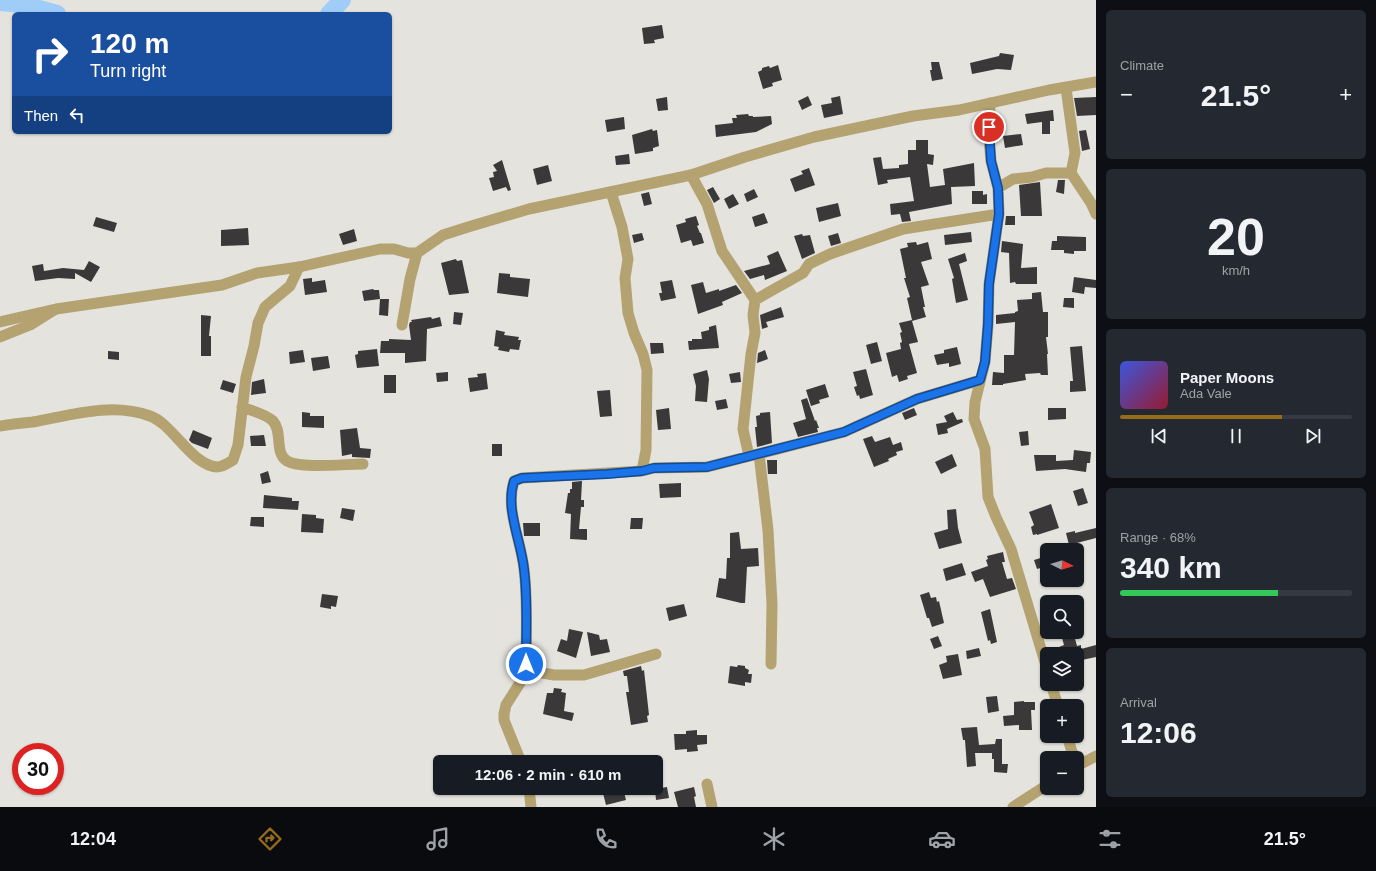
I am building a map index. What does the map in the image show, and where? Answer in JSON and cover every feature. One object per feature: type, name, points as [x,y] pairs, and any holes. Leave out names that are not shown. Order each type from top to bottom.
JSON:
[{"type":"street","points":[[0,322],[56,309],[222,284],[257,273],[299,267],[380,249],[394,249],[408,253],[418,253],[443,235],[529,209],[691,175],[745,157],[814,137],[913,116],[960,110],[1096,82]]},
{"type":"street","points":[[1066,88],[1075,153],[1071,173],[1096,214]]},
{"type":"street","points":[[990,103],[989,139],[991,161],[998,188],[999,214],[989,284],[985,362],[975,402],[974,419],[984,449],[988,497],[1011,549],[1040,647]]},
{"type":"street","points":[[998,188],[1013,179],[1032,177],[1046,173],[1071,173]]},
{"type":"street","points":[[691,175],[708,204],[722,251],[755,300],[752,315],[756,333],[751,354],[743,429],[754,455],[768,530],[772,604],[771,664]]},
{"type":"street","points":[[611,192],[622,227],[628,259],[625,278],[628,313],[634,333],[643,354],[647,370],[646,450],[642,471]]},
{"type":"street","points":[[755,300],[803,273],[809,264],[830,254],[902,229],[999,214]]},
{"type":"street","points":[[402,325],[410,279],[418,253]]},
{"type":"street","points":[[0,426],[90,411],[137,411],[154,417],[166,426],[193,454],[217,467],[225,466],[233,460],[238,445],[246,377],[258,323],[265,307],[290,286],[299,267]]},
{"type":"street","points":[[0,337],[30,325],[56,309]]},
{"type":"street","points":[[525,675],[526,584],[512,507],[511,495],[514,481],[522,478],[642,471],[654,468],[707,467],[844,432],[917,399],[980,380]]},
{"type":"street","points":[[242,407],[267,417],[273,422],[277,430],[282,457],[287,461],[309,466],[363,464]]},
{"type":"street","points":[[519,755],[504,720],[504,714],[509,699],[525,675],[531,670],[554,676],[584,675],[656,654]]},
{"type":"street","points":[[1084,762],[1096,756]]},
{"type":"street","points":[[707,784],[712,807]]},
{"type":"street","points":[[1013,807],[1040,790]]},
{"type":"street","points":[[530,795],[531,807]]},
{"type":"building","points":[[662,25],[664,38],[654,40],[655,43],[644,44],[642,28]]},
{"type":"building","points":[[1000,53],[1014,55],[1011,70],[997,69],[972,74],[970,63],[999,56]]},
{"type":"building","points":[[931,62],[939,62],[943,79],[932,81],[930,70],[932,70]]},
{"type":"building","points":[[778,65],[782,80],[772,83],[773,86],[763,89],[758,72],[762,70],[762,68],[769,66],[770,68]]},
{"type":"building","points":[[808,96],[812,105],[802,110],[798,101]]},
{"type":"building","points":[[840,96],[843,114],[824,118],[821,105],[832,103],[831,98]]},
{"type":"building","points":[[667,97],[668,110],[658,111],[656,99]]},
{"type":"building","points":[[1096,97],[1096,115],[1077,116],[1074,98]]},
{"type":"building","points":[[1053,110],[1054,121],[1050,121],[1050,134],[1042,134],[1042,122],[1027,124],[1025,114]]},
{"type":"building","points":[[748,114],[749,116],[753,117],[771,116],[772,124],[756,132],[716,137],[715,125],[733,123],[732,118],[737,118],[736,115]]},
{"type":"building","points":[[624,117],[625,129],[607,132],[605,120]]},
{"type":"building","points":[[652,129],[653,131],[657,130],[659,146],[653,148],[653,151],[635,154],[632,135]]},
{"type":"building","points":[[1086,130],[1090,149],[1082,151],[1079,131]]},
{"type":"building","points":[[1021,134],[1023,145],[1005,148],[1003,136]]},
{"type":"building","points":[[916,140],[928,140],[928,154],[934,155],[933,165],[927,164],[930,187],[945,185],[943,169],[974,163],[975,186],[951,187],[952,204],[909,212],[911,221],[902,222],[900,214],[891,215],[890,204],[914,201],[910,177],[887,180],[888,183],[878,185],[873,158],[881,157],[883,169],[899,168],[899,165],[908,164],[908,150],[916,150]]},
{"type":"building","points":[[629,154],[630,164],[616,165],[615,156]]},
{"type":"building","points":[[502,160],[511,190],[508,191],[506,187],[493,191],[489,178],[494,177],[493,172],[497,171],[493,165]]},
{"type":"building","points":[[548,165],[552,181],[537,185],[533,169]]},
{"type":"building","points":[[809,168],[815,185],[795,192],[790,179],[803,174],[801,171]]},
{"type":"building","points":[[1058,180],[1065,180],[1064,194],[1056,192]]},
{"type":"building","points":[[1040,182],[1042,216],[1021,216],[1019,185]]},
{"type":"building","points":[[713,187],[720,199],[714,203],[707,190]]},
{"type":"building","points":[[754,189],[758,197],[747,202],[744,194]]},
{"type":"building","points":[[972,191],[983,191],[983,195],[987,194],[987,204],[972,204]]},
{"type":"building","points":[[649,192],[652,204],[644,206],[641,194]]},
{"type":"building","points":[[733,194],[739,204],[729,209],[724,199]]},
{"type":"building","points":[[838,203],[841,216],[819,222],[816,208]]},
{"type":"building","points":[[764,213],[768,223],[755,227],[752,217]]},
{"type":"building","points":[[696,216],[699,225],[697,226],[704,243],[693,246],[691,240],[681,243],[676,225],[686,222],[685,219]]},
{"type":"building","points":[[1006,216],[1015,216],[1015,225],[1005,225]]},
{"type":"building","points":[[96,217],[117,223],[114,232],[93,226]]},
{"type":"building","points":[[248,228],[249,245],[221,246],[221,230]]},
{"type":"building","points":[[354,229],[357,241],[343,245],[339,234]]},
{"type":"building","points":[[971,232],[972,242],[945,245],[944,235]]},
{"type":"building","points":[[642,233],[644,240],[634,243],[632,235]]},
{"type":"building","points":[[838,233],[841,243],[831,246],[828,236]]},
{"type":"building","points":[[802,234],[803,236],[810,235],[815,253],[802,259],[794,236]]},
{"type":"building","points":[[1057,236],[1086,237],[1086,251],[1074,251],[1074,254],[1064,253],[1064,250],[1051,250],[1052,241],[1057,241]]},
{"type":"building","points":[[1002,241],[1023,244],[1021,268],[1037,267],[1037,284],[1010,283],[1009,253],[1001,252]]},
{"type":"building","points":[[916,242],[917,245],[928,242],[932,259],[921,262],[929,285],[921,287],[925,307],[923,307],[926,317],[912,321],[918,342],[909,344],[917,373],[907,376],[908,379],[899,382],[897,375],[892,377],[886,353],[901,349],[900,343],[902,342],[900,333],[902,332],[899,323],[912,320],[907,298],[910,297],[904,278],[906,278],[900,249],[908,247],[907,243]]},
{"type":"building","points":[[778,251],[787,271],[765,280],[764,275],[750,279],[744,271],[770,264],[767,256]]},
{"type":"building","points":[[965,253],[967,261],[959,264],[968,300],[956,303],[952,279],[954,278],[948,259]]},
{"type":"building","points":[[456,259],[457,261],[462,260],[469,293],[449,295],[441,263]]},
{"type":"building","points":[[89,261],[100,267],[91,282],[75,273],[75,279],[58,278],[35,281],[32,266],[43,264],[44,271],[63,268],[84,270]]},
{"type":"building","points":[[499,273],[510,274],[510,277],[530,279],[528,297],[497,293]]},
{"type":"building","points":[[1074,277],[1096,280],[1096,288],[1085,287],[1084,294],[1072,292]]},
{"type":"building","points":[[312,278],[312,282],[325,280],[327,292],[305,295],[303,279]]},
{"type":"building","points":[[672,280],[676,298],[661,301],[659,293],[662,293],[660,282]]},
{"type":"building","points":[[703,282],[706,293],[719,289],[719,291],[736,285],[742,293],[722,302],[723,305],[698,314],[691,285]]},
{"type":"building","points":[[373,289],[379,290],[380,299],[364,301],[362,291]]},
{"type":"building","points":[[1041,292],[1043,312],[1048,312],[1048,337],[1046,337],[1048,375],[1041,375],[1040,373],[1025,374],[1026,380],[1003,385],[992,385],[993,372],[1004,373],[1004,355],[1014,355],[1015,322],[996,324],[996,315],[1015,313],[1018,311],[1017,300],[1032,299],[1032,293]]},
{"type":"building","points":[[1064,298],[1074,298],[1074,308],[1063,307]]},
{"type":"building","points":[[380,299],[389,299],[388,316],[379,315]]},
{"type":"building","points":[[781,307],[784,317],[766,322],[768,327],[762,329],[760,315]]},
{"type":"building","points":[[454,312],[463,313],[461,325],[453,324]]},
{"type":"building","points":[[201,315],[211,316],[209,336],[211,336],[211,356],[201,356]]},
{"type":"building","points":[[431,317],[432,319],[440,317],[442,326],[427,329],[426,361],[405,363],[405,353],[380,353],[381,341],[389,341],[389,339],[411,340],[409,325],[410,322],[412,322],[411,320]]},
{"type":"building","points":[[716,325],[719,348],[689,350],[688,341],[692,341],[692,339],[702,339],[701,332],[709,330],[709,327]]},
{"type":"building","points":[[496,330],[505,332],[504,335],[519,337],[518,340],[521,340],[519,350],[510,349],[509,352],[498,350],[499,347],[494,346]]},
{"type":"building","points":[[877,342],[882,361],[871,364],[866,345]]},
{"type":"building","points":[[650,343],[663,343],[664,353],[651,354]]},
{"type":"building","points":[[1082,346],[1086,391],[1070,392],[1070,381],[1073,381],[1070,347]]},
{"type":"building","points":[[957,347],[961,364],[949,367],[949,363],[937,365],[934,355],[944,353],[944,350]]},
{"type":"building","points":[[377,349],[379,366],[357,368],[355,355],[358,354],[358,351]]},
{"type":"building","points":[[303,350],[305,362],[290,364],[289,352]]},
{"type":"building","points":[[765,350],[768,359],[757,363],[758,353]]},
{"type":"building","points":[[108,351],[119,352],[119,360],[108,359]]},
{"type":"building","points":[[328,356],[330,368],[313,371],[311,358]]},
{"type":"building","points":[[866,369],[873,395],[860,399],[859,395],[857,396],[854,387],[857,386],[853,372]]},
{"type":"building","points":[[707,370],[709,379],[707,402],[695,401],[696,386],[693,374]]},
{"type":"building","points":[[448,372],[448,381],[437,382],[436,373]]},
{"type":"building","points":[[740,372],[741,382],[731,383],[729,374]]},
{"type":"building","points":[[486,373],[488,389],[470,392],[468,378],[478,377],[477,374]]},
{"type":"building","points":[[384,375],[396,375],[396,393],[384,393]]},
{"type":"building","points":[[264,379],[266,393],[251,395],[252,382]]},
{"type":"building","points":[[223,380],[236,384],[233,393],[220,389]]},
{"type":"building","points":[[825,384],[829,397],[819,400],[820,403],[811,406],[806,390]]},
{"type":"building","points":[[610,390],[612,416],[600,417],[597,391]]},
{"type":"building","points":[[807,398],[819,428],[817,428],[818,432],[798,437],[793,423],[806,419],[801,400]]},
{"type":"building","points":[[726,399],[728,408],[717,410],[715,401]]},
{"type":"building","points":[[669,408],[671,429],[658,430],[656,410]]},
{"type":"building","points":[[914,408],[917,415],[905,420],[902,413]]},
{"type":"building","points":[[1048,408],[1066,408],[1066,419],[1048,420]]},
{"type":"building","points":[[302,412],[310,413],[310,416],[324,416],[324,428],[302,427]]},
{"type":"building","points":[[770,412],[772,443],[757,447],[755,427],[757,427],[756,416],[760,415],[760,413]]},
{"type":"building","points":[[953,412],[957,420],[962,419],[963,422],[947,429],[948,433],[938,435],[936,424],[947,422],[944,416]]},
{"type":"building","points":[[357,428],[360,448],[371,449],[370,458],[352,457],[352,454],[342,456],[340,430]]},
{"type":"building","points":[[193,430],[212,438],[208,449],[192,443],[189,440]]},
{"type":"building","points":[[1028,431],[1029,445],[1021,446],[1019,432]]},
{"type":"building","points":[[264,435],[266,446],[251,446],[250,436]]},
{"type":"building","points":[[872,436],[875,442],[890,437],[893,445],[901,442],[903,450],[896,452],[897,455],[888,459],[889,461],[874,467],[863,439]]},
{"type":"building","points":[[492,444],[502,444],[502,456],[492,456]]},
{"type":"building","points":[[1074,450],[1091,452],[1090,463],[1087,463],[1086,472],[1065,469],[1036,471],[1034,455],[1056,455],[1056,461],[1073,460]]},
{"type":"building","points":[[952,454],[957,466],[941,474],[935,462]]},
{"type":"building","points":[[767,460],[777,460],[777,474],[768,474]]},
{"type":"building","points":[[268,471],[271,482],[262,484],[260,474]]},
{"type":"building","points":[[582,481],[581,500],[584,500],[584,507],[581,507],[579,529],[587,529],[587,540],[570,539],[571,514],[565,513],[568,493],[570,493],[570,489],[572,489],[572,482]]},
{"type":"building","points":[[681,483],[681,497],[660,498],[659,484]]},
{"type":"building","points":[[1083,488],[1088,503],[1078,506],[1073,491]]},
{"type":"building","points":[[264,495],[292,498],[292,501],[299,501],[298,510],[263,508]]},
{"type":"building","points":[[1051,504],[1059,528],[1033,535],[1031,527],[1034,525],[1029,512]]},
{"type":"building","points":[[342,508],[355,510],[353,521],[340,518]]},
{"type":"building","points":[[956,509],[958,528],[962,543],[939,549],[934,533],[948,529],[947,510]]},
{"type":"building","points":[[302,514],[316,515],[316,518],[324,519],[323,533],[301,532]]},
{"type":"building","points":[[251,517],[264,517],[264,527],[250,526]]},
{"type":"building","points":[[631,518],[643,518],[642,529],[630,529]]},
{"type":"building","points":[[523,523],[540,523],[540,536],[524,536]]},
{"type":"building","points":[[1096,528],[1096,538],[1077,543],[1068,543],[1066,533],[1075,531],[1075,533]]},
{"type":"building","points":[[739,532],[741,549],[758,548],[759,566],[747,567],[745,603],[716,597],[719,578],[726,579],[727,558],[730,558],[730,533]]},
{"type":"building","points":[[1003,552],[1005,562],[1002,562],[1007,579],[1012,578],[1016,589],[990,597],[983,579],[975,582],[971,572],[988,566],[986,560],[988,559],[987,556]]},
{"type":"building","points":[[1040,558],[1040,568],[1037,569],[1034,560]]},
{"type":"building","points":[[962,563],[966,575],[946,581],[943,569]]},
{"type":"building","points":[[929,592],[931,598],[936,597],[937,602],[939,601],[944,623],[932,627],[929,618],[927,618],[920,595]]},
{"type":"building","points":[[322,594],[338,596],[336,607],[331,606],[331,609],[320,607]]},
{"type":"building","points":[[684,604],[687,616],[669,621],[666,608]]},
{"type":"building","points":[[990,609],[997,642],[991,644],[990,640],[988,641],[981,612]]},
{"type":"building","points":[[569,629],[583,632],[576,658],[557,651],[561,639],[567,641]]},
{"type":"building","points":[[587,632],[599,635],[600,640],[607,639],[610,652],[591,656]]},
{"type":"building","points":[[938,636],[942,646],[934,649],[930,639]]},
{"type":"building","points":[[1062,639],[1075,639],[1077,646],[1081,645],[1081,647],[1059,647],[1064,645]]},
{"type":"building","points":[[1096,645],[1096,657],[1084,660],[1084,648]]},
{"type":"building","points":[[979,648],[981,656],[967,659],[966,651]]},
{"type":"building","points":[[958,654],[962,675],[943,679],[939,665],[947,662],[946,656]]},
{"type":"building","points":[[738,665],[745,666],[745,668],[749,670],[748,674],[752,674],[751,683],[745,682],[745,686],[728,683],[730,666],[737,667]]},
{"type":"building","points":[[641,666],[642,671],[644,670],[649,715],[647,716],[648,722],[631,725],[626,692],[629,692],[627,676],[624,676],[623,671]]},
{"type":"building","points":[[554,688],[562,689],[561,692],[566,693],[564,711],[574,713],[572,721],[543,714],[547,693],[553,693]]},
{"type":"building","points":[[997,696],[999,711],[988,713],[986,697]]},
{"type":"building","points":[[1014,702],[1035,702],[1035,710],[1031,710],[1032,730],[1019,730],[1019,725],[1004,726],[1003,716],[1014,715]]},
{"type":"building","points":[[977,727],[979,745],[995,744],[996,739],[1002,739],[1002,764],[1008,764],[1007,773],[994,772],[994,759],[992,759],[992,753],[975,753],[976,766],[967,767],[965,740],[963,740],[961,728]]},
{"type":"building","points":[[697,730],[697,735],[707,735],[707,744],[697,745],[698,751],[687,752],[687,749],[675,750],[674,734],[686,734],[686,731]]},
{"type":"building","points":[[667,787],[669,798],[656,800],[656,795],[663,795],[663,788]]},
{"type":"building","points":[[694,787],[696,807],[678,807],[674,792]]},
{"type":"building","points":[[604,795],[625,795],[626,800],[606,805]]},
{"type":"waterway","points":[[331,12],[342,0]]},
{"type":"waterway","points":[[0,2],[21,4],[50,12]]},
{"type":"route","points":[[526,664],[526,584],[512,507],[511,495],[514,481],[522,478],[607,474],[642,471],[654,468],[707,467],[844,432],[917,399],[980,380],[985,362],[989,284],[999,214],[998,188],[991,161],[989,127]]}]
